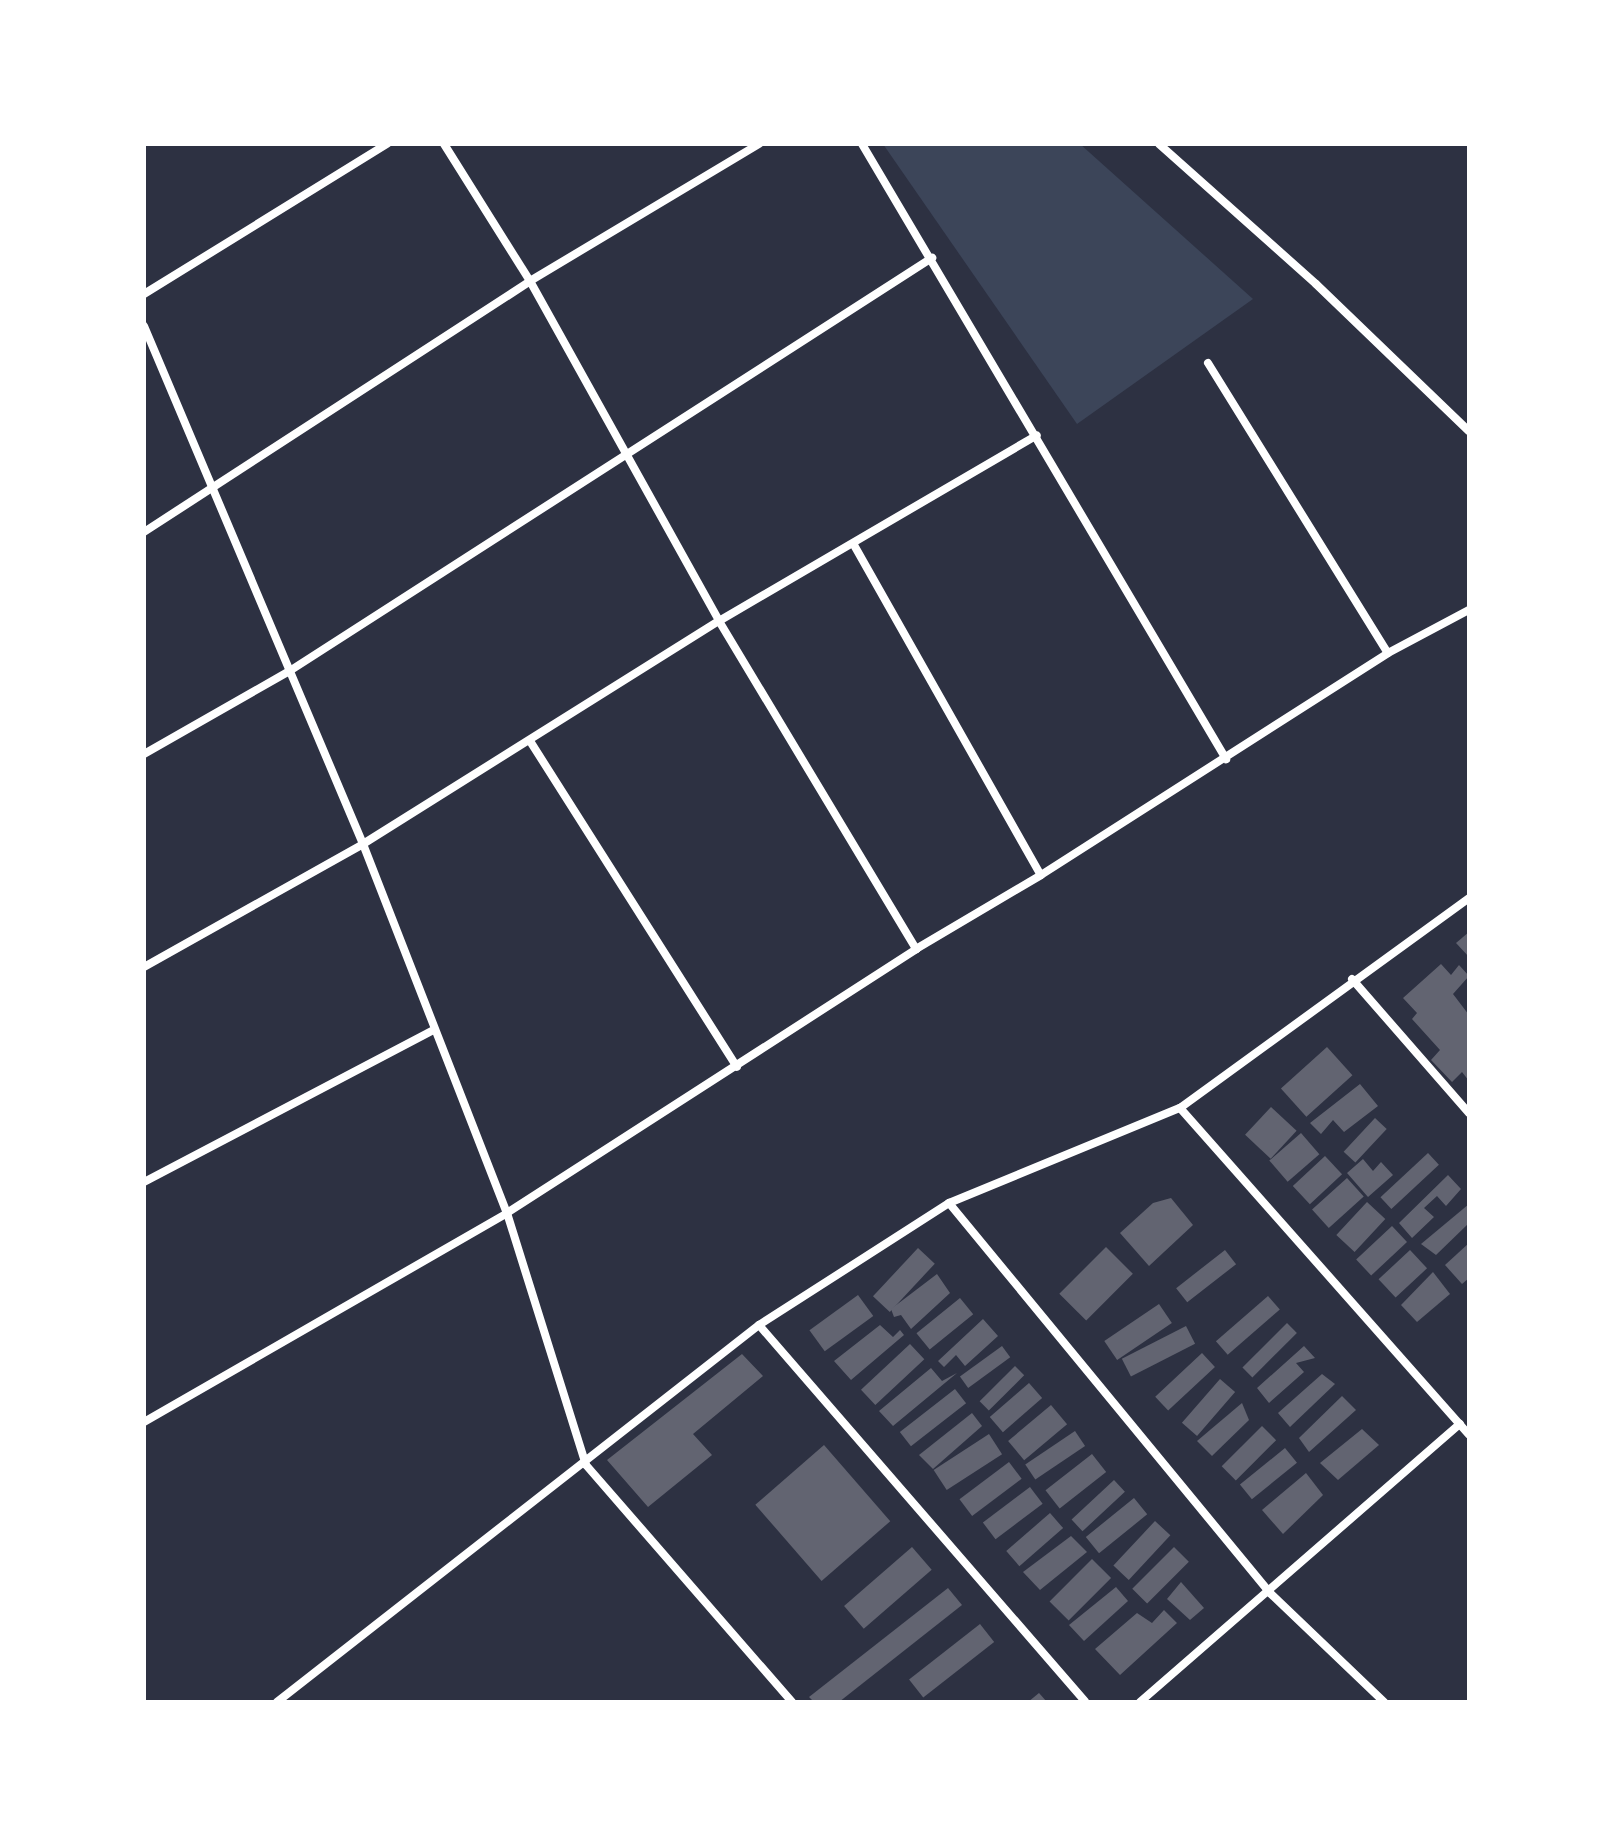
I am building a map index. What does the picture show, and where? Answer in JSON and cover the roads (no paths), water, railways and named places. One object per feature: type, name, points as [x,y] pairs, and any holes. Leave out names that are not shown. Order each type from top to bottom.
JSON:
[{"type":"street","points":[[144,294],[387,144]]},
{"type":"street","points":[[444,144],[530,281],[719,621],[916,949]]},
{"type":"street","points":[[144,532],[214,491],[530,281],[759,144]]},
{"type":"street","points":[[862,144],[1226,759]]},
{"type":"street","points":[[1159,144],[1316,284],[1469,431]]},
{"type":"street","points":[[144,754],[288,672],[932,258]]},
{"type":"street","points":[[144,326],[363,844],[433,1030],[507,1213],[586,1465],[792,1702]]},
{"type":"street","points":[[1208,363],[1388,653]]},
{"type":"street","points":[[144,967],[363,844],[719,621],[854,545],[1037,435]]},
{"type":"street","points":[[854,545],[1041,875]]},
{"type":"street","points":[[144,1422],[507,1213],[916,949],[1226,759],[1388,653],[1469,610]]},
{"type":"street","points":[[530,741],[737,1067]]},
{"type":"street","points":[[277,1702],[586,1465],[759,1325],[949,1203],[1180,1108],[1352,979],[1469,898]]},
{"type":"street","points":[[1352,979],[1469,1113]]},
{"type":"street","points":[[144,1182],[433,1030]]},
{"type":"street","points":[[1180,1108],[1469,1435]]},
{"type":"street","points":[[949,1203],[1270,1593],[1384,1702]]},
{"type":"street","points":[[759,1325],[1085,1702]]},
{"type":"street","points":[[1140,1702],[1270,1593],[1460,1424]]}]
